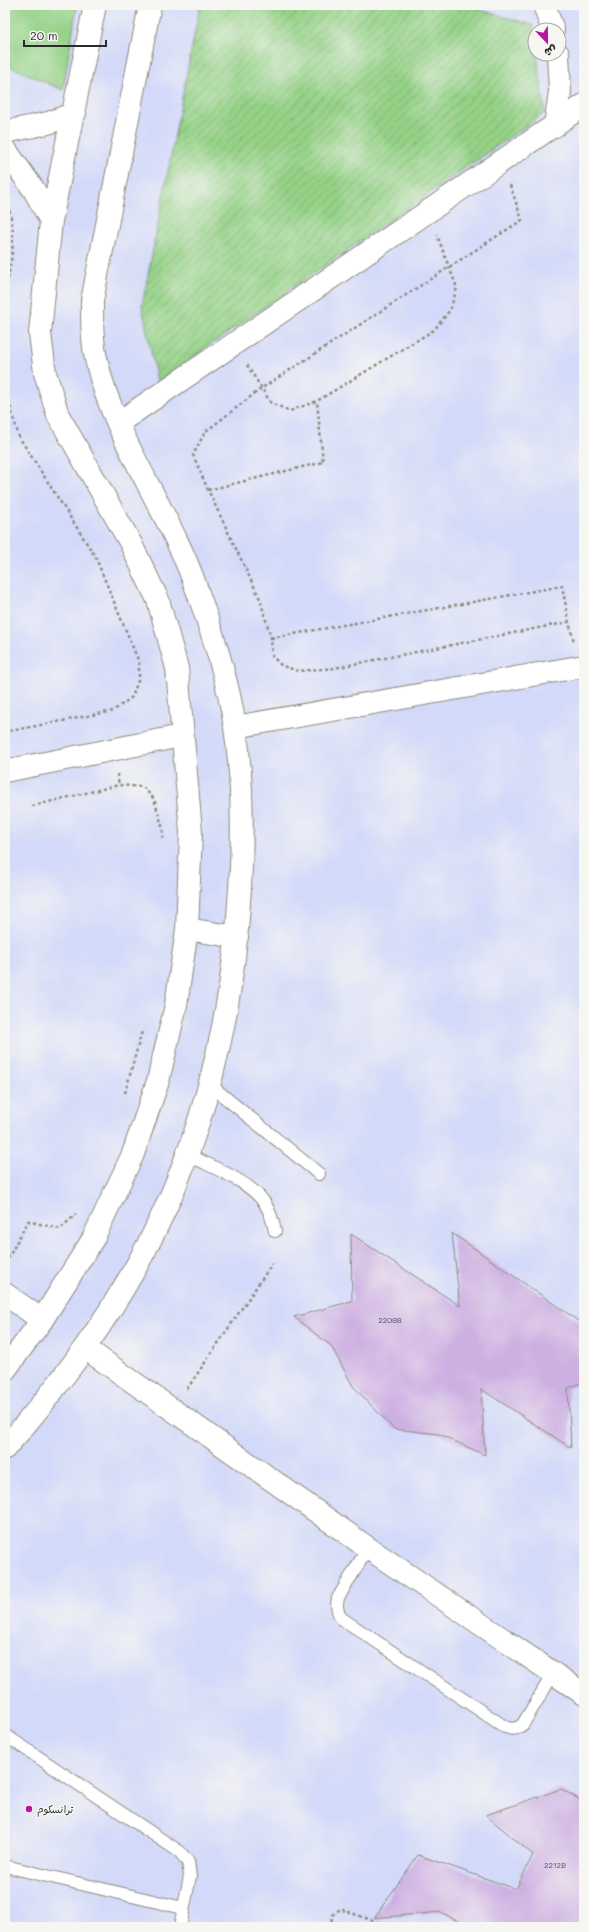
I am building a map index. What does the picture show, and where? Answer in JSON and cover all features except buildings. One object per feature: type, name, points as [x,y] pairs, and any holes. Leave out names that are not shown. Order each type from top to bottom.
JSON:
[{"type":"street","points":[[5,1370],[42,1320],[93,1239],[133,1154],[158,1081],[176,1005],[187,929],[191,832],[177,668],[158,600],[130,542],[58,415],[45,373],[40,333],[51,221],[96,5]]},
{"type":"street","points":[[5,1448],[44,1404],[85,1348],[125,1287],[159,1222],[187,1154],[210,1085],[227,1012],[238,937],[243,830],[235,727],[219,653],[192,574],[118,423],[97,364],[92,333],[92,301],[150,5]]},
{"type":"street","points":[[544,5],[550,22]]},
{"type":"street","points":[[554,126],[560,91],[558,62]]},
{"type":"street","points":[[118,423],[584,105]]},
{"type":"street","points":[[5,132],[48,123],[74,113]]},
{"type":"street","points":[[5,148],[34,190],[51,221]]},
{"type":"street","points":[[235,727],[581,666]]},
{"type":"street","points":[[5,771],[182,736]]},
{"type":"street","points":[[187,929],[238,937]]},
{"type":"street","points":[[5,1294],[42,1320]]},
{"type":"street","points":[[85,1348],[368,1548],[584,1694]]},
{"type":"lane","points":[[210,1085],[319,1174]]},
{"type":"lane","points":[[187,1154],[254,1191],[268,1209],[275,1231]]},
{"type":"lane","points":[[368,1548],[338,1598],[336,1605],[341,1618],[505,1727],[512,1729],[518,1728],[523,1724],[553,1674]]},
{"type":"lane","points":[[5,1735],[180,1852],[188,1862],[190,1876],[180,1927]]},
{"type":"lane","points":[[5,1866],[183,1908]]},
{"type":"path","points":[[502,162],[522,220],[262,388],[206,432],[193,455],[260,599],[271,638],[272,656],[282,666],[299,671],[334,668],[569,622]]},
{"type":"path","points":[[5,199],[12,215],[14,235],[5,297]]},
{"type":"path","points":[[234,344],[271,403],[290,410],[317,401],[434,330],[450,310],[457,288],[428,212]]},
{"type":"path","points":[[5,389],[19,437],[95,556],[139,662],[139,678],[132,697],[113,711],[5,732]]},
{"type":"path","points":[[208,490],[323,462],[317,401]]},
{"type":"path","points":[[271,638],[562,586],[569,622],[581,666]]},
{"type":"path","points":[[32,806],[119,785],[143,787],[154,799],[163,829],[164,844]]},
{"type":"path","points":[[123,1099],[144,1024]]},
{"type":"path","points":[[5,1264],[28,1221],[60,1229],[76,1213]]},
{"type":"path","points":[[173,1410],[272,1264]]},
{"type":"path","points":[[330,1927],[333,1915],[340,1909],[391,1927]]},
{"type":"shaded area","points":[[5,5],[584,5],[584,1927],[5,1927]]},
{"type":"green space","points":[[5,5],[77,5],[63,90],[5,64]]},
{"type":"green space","points":[[200,5],[463,5],[527,23],[527,62],[538,62],[545,113],[157,382],[142,306]]},
{"type":"place","name":"ترانسكوم","points":[[29,1809]]}]
